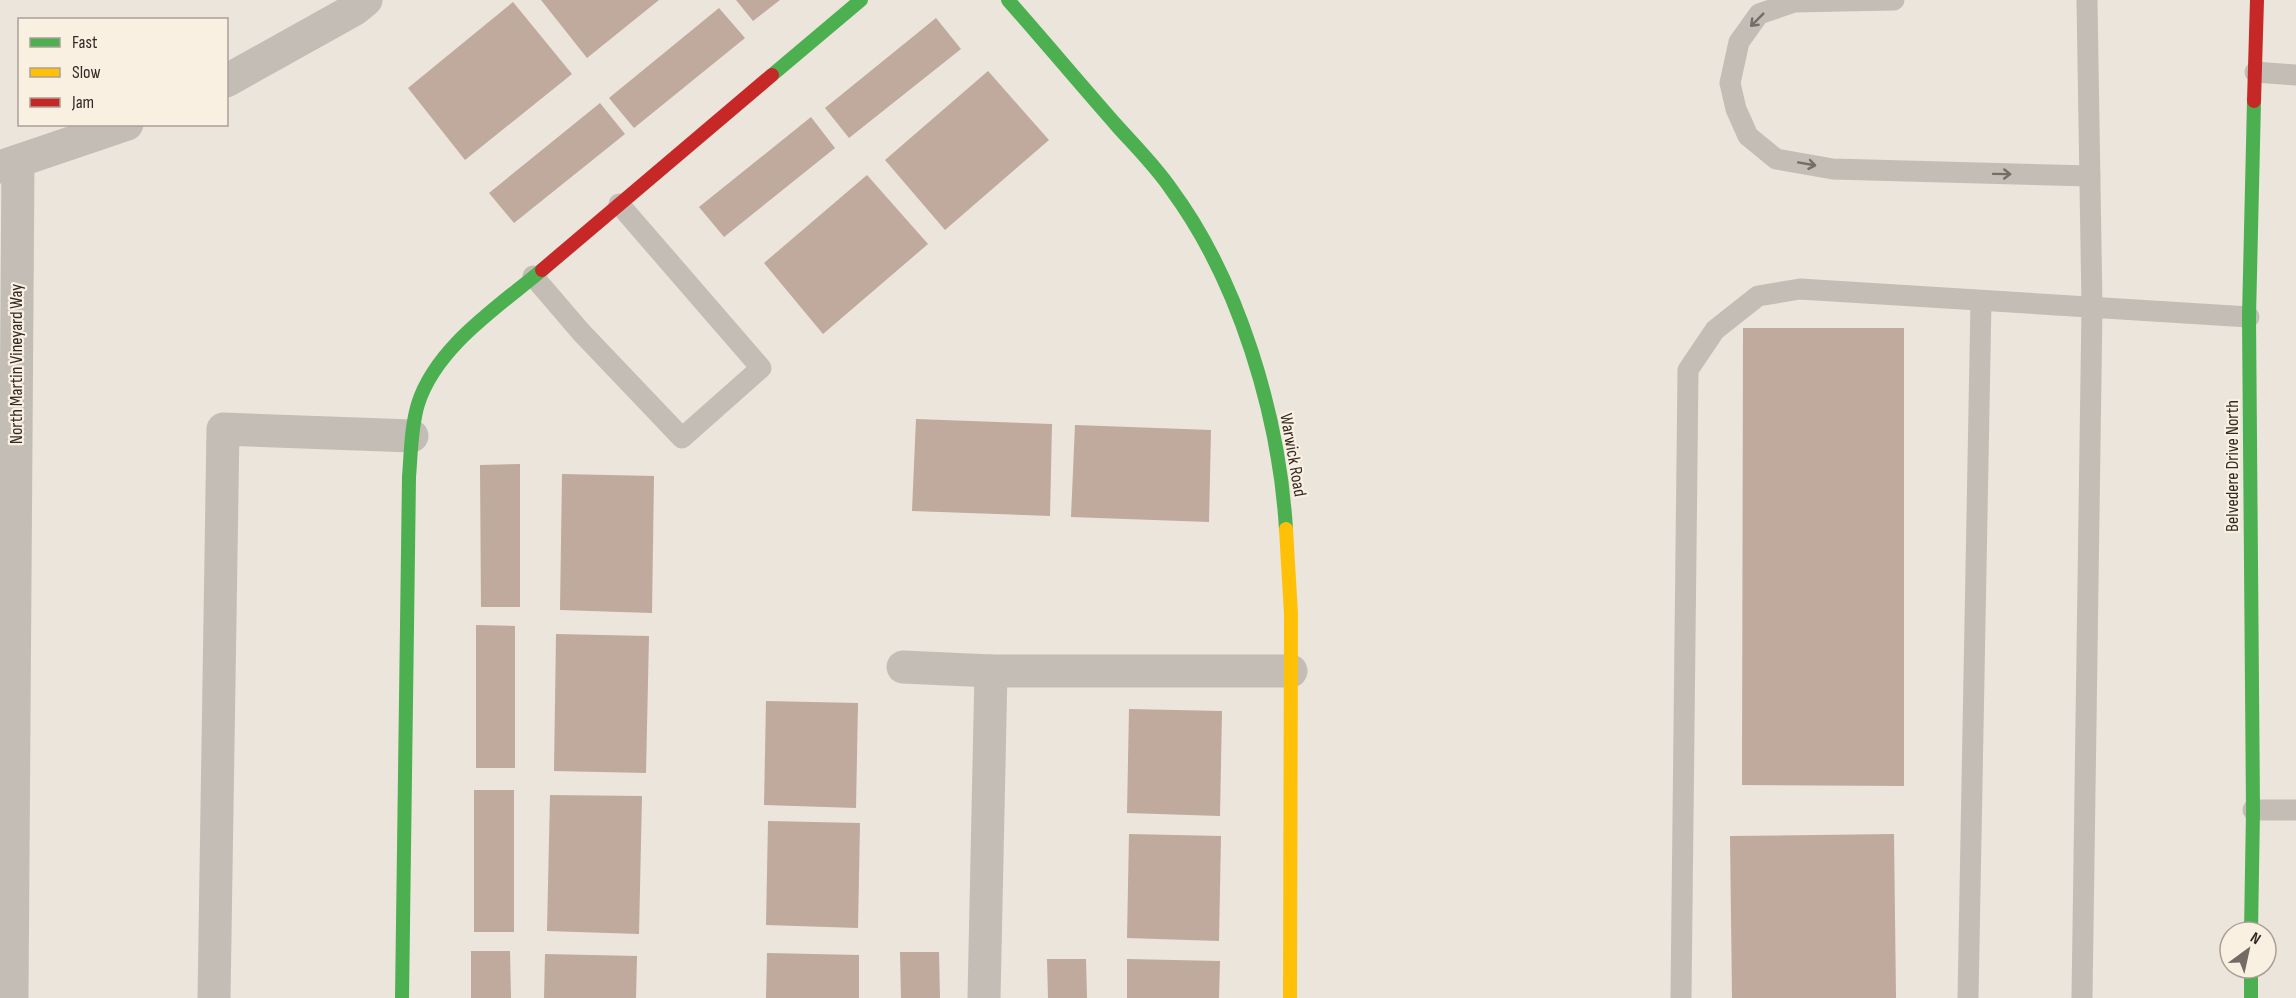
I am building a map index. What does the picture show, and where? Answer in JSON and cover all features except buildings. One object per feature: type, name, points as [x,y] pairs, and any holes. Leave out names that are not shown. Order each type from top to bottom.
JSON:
[{"type":"street","points":[[228,80],[355,9],[366,0]]},
{"type":"street","points":[[402,998],[409,501],[412,436],[418,404],[432,372],[458,341],[861,0]]},
{"type":"street","name":"Warwick Road","points":[[1008,0],[1171,188],[1203,238],[1233,298],[1277,445],[1286,526],[1291,614],[1290,998]]},
{"type":"street","name":"Belvedere Drive North","points":[[2251,920],[2253,810],[2249,317],[2257,0]]},
{"type":"street","points":[[9,164],[121,126]]},
{"type":"street","name":"North Martin Vineyard Way","points":[[9,164],[7,871],[12,998]]},
{"type":"street","points":[[214,998],[223,429],[412,436]]},
{"type":"street","points":[[903,667],[990,671],[1291,671]]},
{"type":"street","points":[[984,998],[990,671]]},
{"type":"street","points":[[2250,998],[2251,980]]},
{"type":"lane","points":[[1894,0],[1794,2],[1759,14],[1739,42],[1730,83],[1736,110],[1748,136],[1776,159],[1833,169],[2090,176]]},
{"type":"lane","points":[[2082,998],[2092,307],[2087,0]]},
{"type":"lane","points":[[2255,72],[2296,75]]},
{"type":"lane","points":[[533,276],[581,332],[682,438],[761,368],[619,204]]},
{"type":"lane","points":[[1681,998],[1688,370],[1715,330],[1758,296],[1800,290],[2249,317]]},
{"type":"lane","points":[[1968,998],[1981,301]]},
{"type":"lane","points":[[2253,810],[2296,810]]},
{"type":"traffic: fast","points":[[772,75],[861,0]]},
{"type":"traffic: fast","points":[[1008,0],[1159,173],[1195,225],[1217,265],[1251,351],[1264,396],[1275,441],[1286,529]]},
{"type":"traffic: fast","points":[[2251,920],[2253,810],[2249,317],[2254,101]]},
{"type":"traffic: fast","points":[[402,998],[409,477],[414,422],[418,404],[427,383],[454,346],[488,314],[542,270]]},
{"type":"traffic: fast","points":[[2251,980],[2251,998]]},
{"type":"traffic: slow","points":[[1286,529],[1291,614],[1290,998]]},
{"type":"traffic: jam","points":[[2254,101],[2257,0]]},
{"type":"traffic: jam","points":[[542,270],[772,75]]}]
